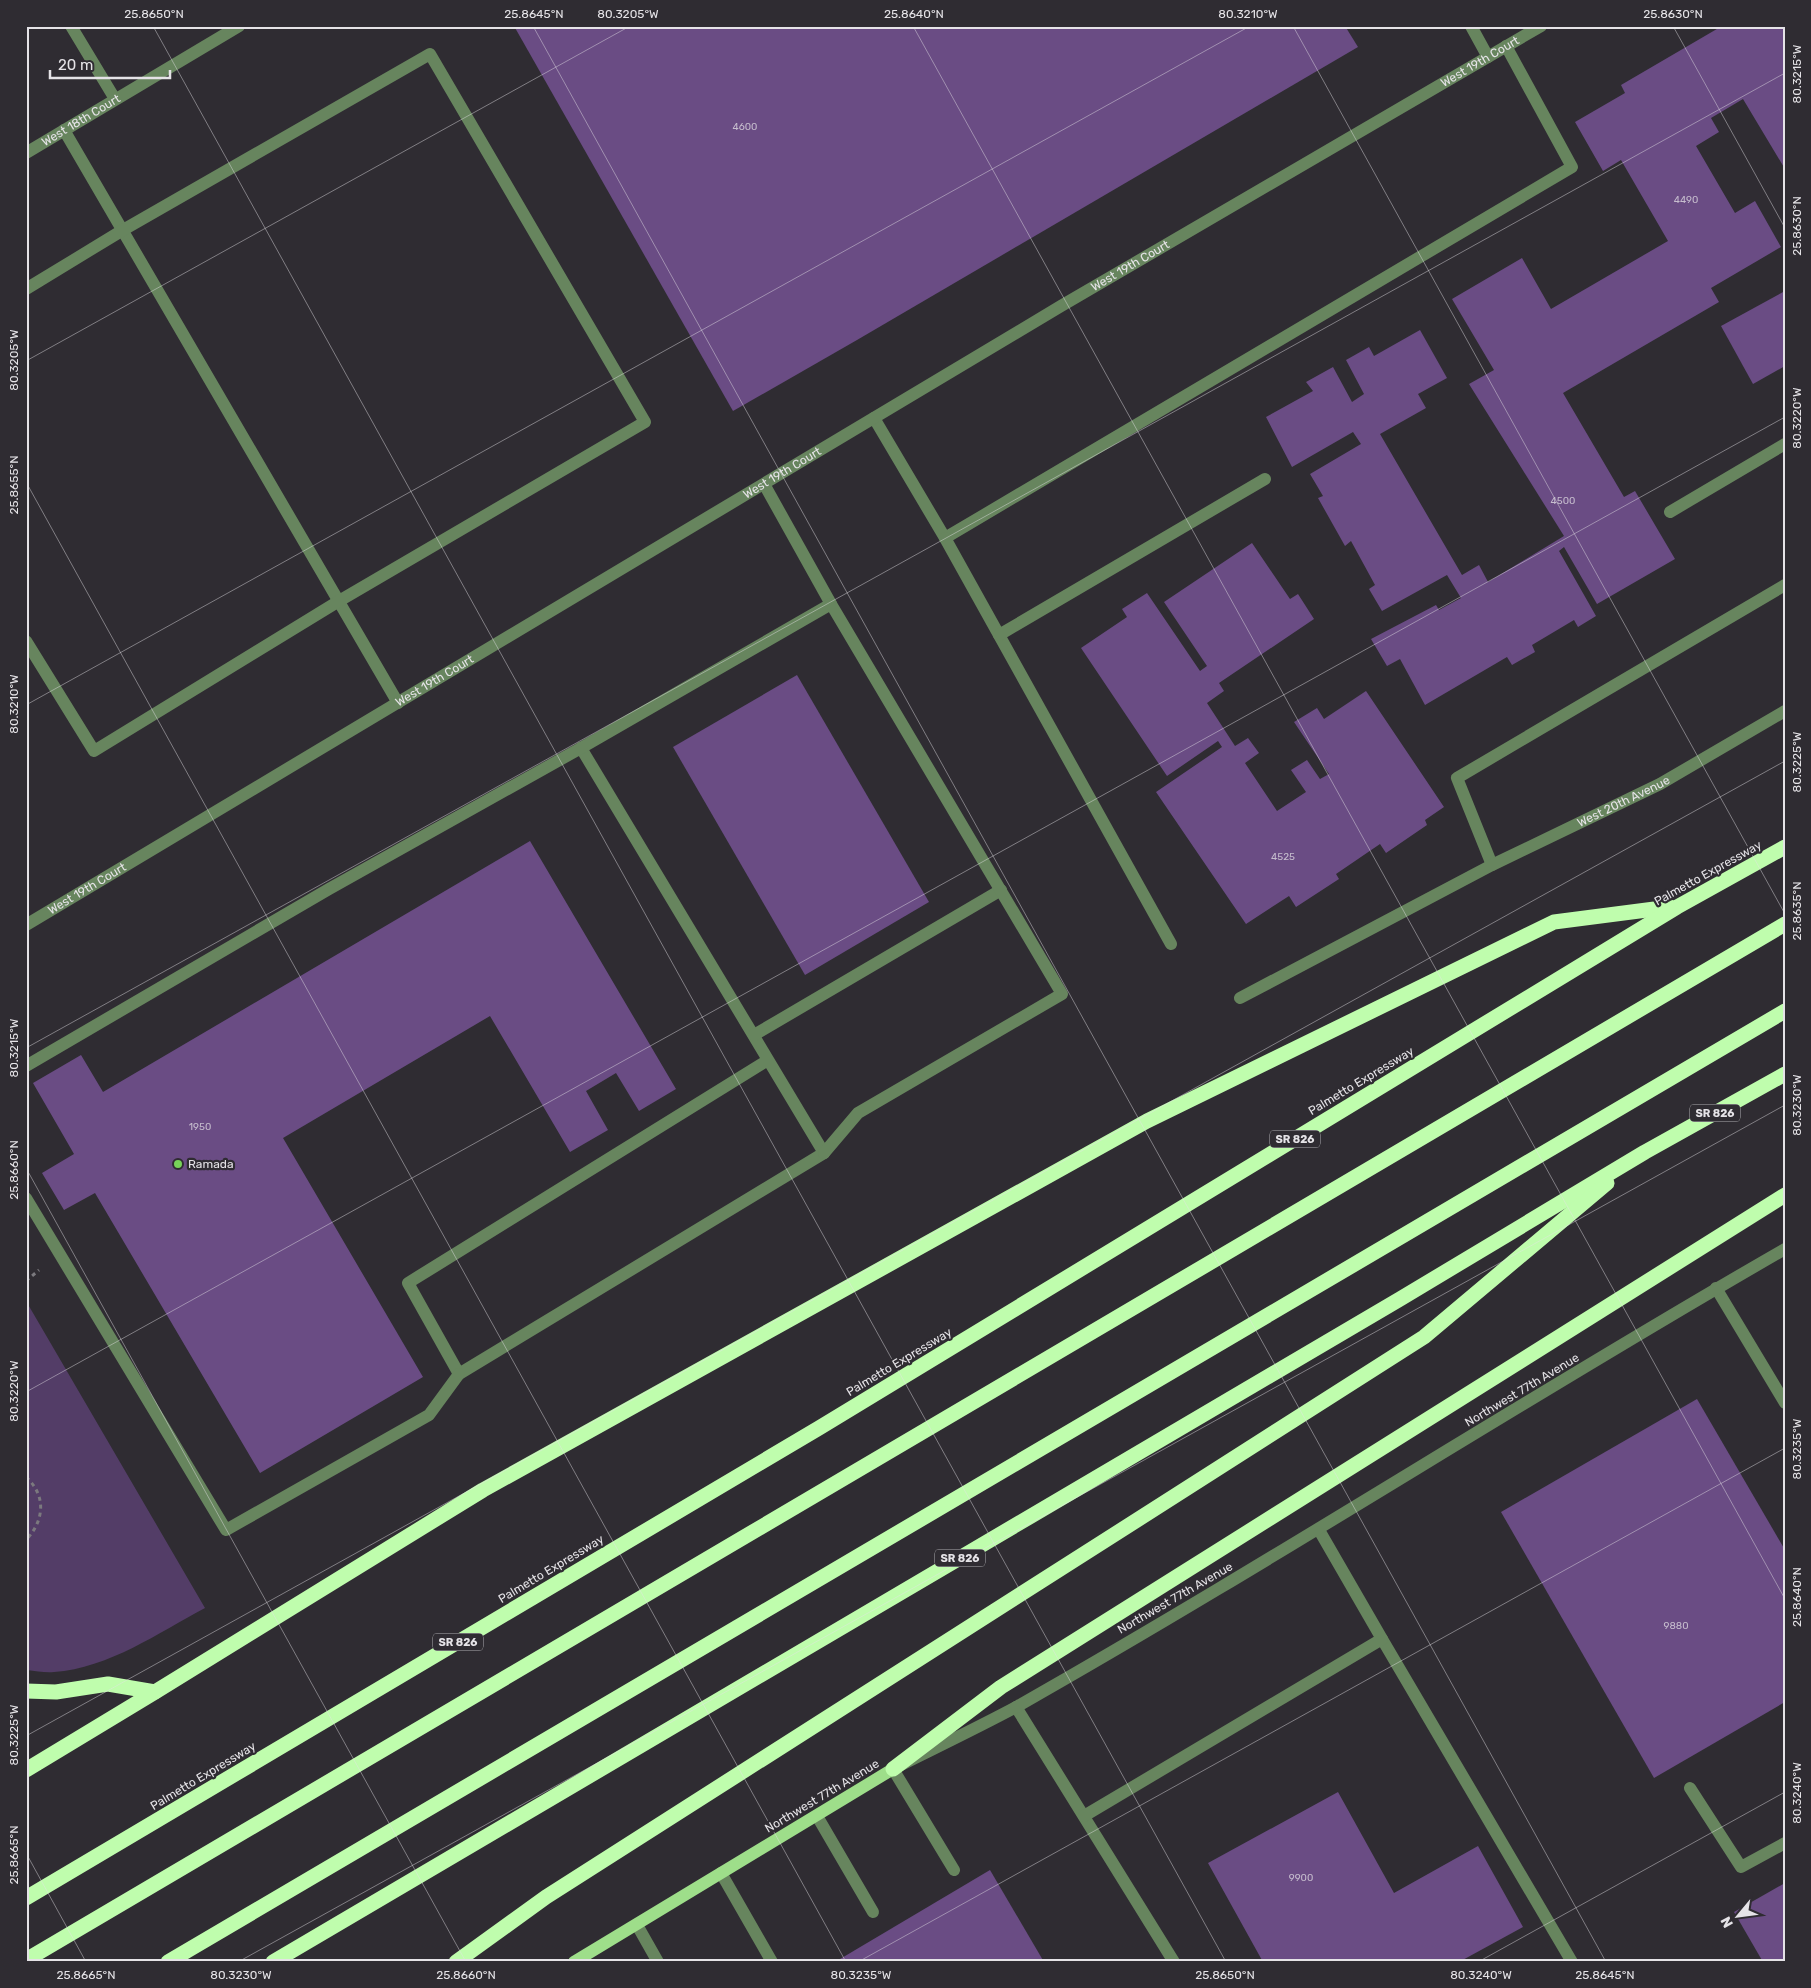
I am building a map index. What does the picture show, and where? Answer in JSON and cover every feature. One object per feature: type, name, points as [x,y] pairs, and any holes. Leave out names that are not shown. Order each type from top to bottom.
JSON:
[{"type":"highway","name":"Palmetto Expressway","points":[[26,1898],[819,1428],[1677,907],[1781,851]]},
{"type":"highway","points":[[26,1770],[483,1490],[1147,1121],[1554,922],[1677,907]]},
{"type":"highway","points":[[26,1960],[1785,924]]},
{"type":"highway","points":[[168,1962],[1785,1011]]},
{"type":"highway","name":"SR 826","points":[[273,1962],[1383,1310],[1645,1152],[1785,1074]]},
{"type":"highway","points":[[456,1962],[546,1897],[1424,1337],[1645,1152]]},
{"type":"highway","points":[[893,1769],[1001,1687],[1785,1195]]},
{"type":"highway","points":[[26,1691],[56,1692],[108,1684],[155,1692]]},
{"type":"main road","name":"Northwest 77th Avenue","points":[[574,1962],[893,1769]]},
{"type":"street","points":[[71,26],[115,99]]},
{"type":"street","name":"West 18th Court","points":[[26,153],[239,26]]},
{"type":"street","points":[[1470,26],[1488,57]]},
{"type":"street","name":"West 19th Court","points":[[26,926],[1069,301],[1541,26]]},
{"type":"street","points":[[945,538],[1572,168],[1506,46]]},
{"type":"street","points":[[26,289],[123,230],[430,54],[645,422],[339,601],[94,751],[26,641]]},
{"type":"street","points":[[64,130],[398,703]]},
{"type":"street","points":[[874,418],[945,538],[1171,944]]},
{"type":"street","points":[[1670,512],[1785,444]]},
{"type":"street","points":[[999,635],[1265,479]]},
{"type":"street","points":[[26,1198],[226,1530],[429,1415],[459,1374],[824,1153],[858,1113],[1062,994],[831,604],[764,484]]},
{"type":"street","points":[[1492,865],[1457,778],[1785,585]]},
{"type":"street","points":[[26,1066],[431,831],[581,748],[831,604]]},
{"type":"street","name":"West 20th Avenue","points":[[1240,998],[1492,865],[1660,784],[1785,711]]},
{"type":"street","points":[[581,748],[824,1153]]},
{"type":"street","points":[[754,1036],[1001,890]]},
{"type":"street","points":[[459,1374],[408,1283],[768,1060]]},
{"type":"street","name":"Northwest 77th Avenue","points":[[893,1769],[1016,1707],[1319,1530],[1716,1288],[1785,1249]]},
{"type":"street","points":[[1716,1288],[1785,1403]]},
{"type":"street","points":[[1319,1530],[1572,1962]]},
{"type":"street","points":[[1084,1816],[1382,1639]]},
{"type":"street","points":[[1016,1707],[1174,1962]]},
{"type":"street","points":[[893,1769],[954,1870]]},
{"type":"street","points":[[1690,1788],[1741,1867],[1785,1843]]},
{"type":"street","points":[[817,1816],[874,1912]]},
{"type":"street","points":[[721,1873],[772,1962]]},
{"type":"street","points":[[637,1925],[658,1962]]},
{"type":"path","points":[[26,1477],[32,1482],[38,1493],[41,1506],[40,1519],[35,1531],[26,1540]]},
{"type":"shaded area","points":[[26,1301],[205,1608],[114,1657],[74,1669],[51,1672],[27,1670],[28,1662],[26,1662]]},
{"type":"building","points":[[514,26],[1345,26],[1358,47],[733,411]]},
{"type":"building","points":[[1722,26],[1785,26],[1785,169],[1743,99],[1711,118],[1719,132],[1696,146],[1735,213],[1755,201],[1781,247],[1711,288],[1719,302],[1563,393],[1624,497],[1635,491],[1675,559],[1597,604],[1564,547],[1559,551],[1596,616],[1578,627],[1574,620],[1532,645],[1535,652],[1512,665],[1507,657],[1425,705],[1400,659],[1387,666],[1371,639],[1436,605],[1439,610],[1461,598],[1447,575],[1382,611],[1369,589],[1375,585],[1351,541],[1345,546],[1318,498],[1323,496],[1310,474],[1361,444],[1353,432],[1292,467],[1266,417],[1313,391],[1306,382],[1333,367],[1352,402],[1364,394],[1346,360],[1369,347],[1374,356],[1420,330],[1447,378],[1418,394],[1426,408],[1380,434],[1462,575],[1479,565],[1488,582],[1564,536],[1469,384],[1494,370],[1452,299],[1522,258],[1551,309],[1668,241],[1621,160],[1603,171],[1575,122],[1625,93],[1621,85]]},
{"type":"building","points":[[1785,291],[1785,366],[1753,384],[1721,326]]},
{"type":"building","points":[[1252,543],[1290,599],[1298,594],[1314,619],[1219,683],[1224,691],[1207,703],[1235,746],[1248,738],[1259,753],[1245,763],[1277,811],[1306,792],[1291,770],[1307,760],[1320,779],[1329,774],[1294,722],[1317,708],[1324,719],[1366,691],[1444,807],[1425,820],[1427,825],[1386,853],[1380,844],[1336,874],[1339,879],[1296,907],[1289,896],[1246,924],[1156,792],[1222,747],[1218,741],[1167,776],[1081,648],[1127,617],[1122,609],[1147,593],[1200,671],[1207,666],[1164,602]]},
{"type":"building","points":[[797,675],[929,902],[805,975],[673,747]]},
{"type":"building","name":"Ramada","points":[[530,841],[676,1089],[639,1111],[616,1073],[586,1091],[608,1130],[570,1152],[490,1016],[283,1138],[423,1377],[260,1473],[95,1193],[64,1210],[42,1173],[74,1154],[33,1083],[81,1055],[103,1092]]},
{"type":"building","points":[[1697,1399],[1785,1550],[1785,1702],[1654,1778],[1501,1512]]},
{"type":"building","points":[[1338,1792],[1394,1893],[1478,1846],[1523,1927],[1459,1962],[1263,1962],[1208,1863]]},
{"type":"building","points":[[990,1870],[1044,1962],[835,1962]]},
{"type":"building","points":[[1785,1883],[1785,1962],[1763,1962],[1734,1912]]},
{"type":"place","name":"Ramada","points":[[178,1164]]}]
